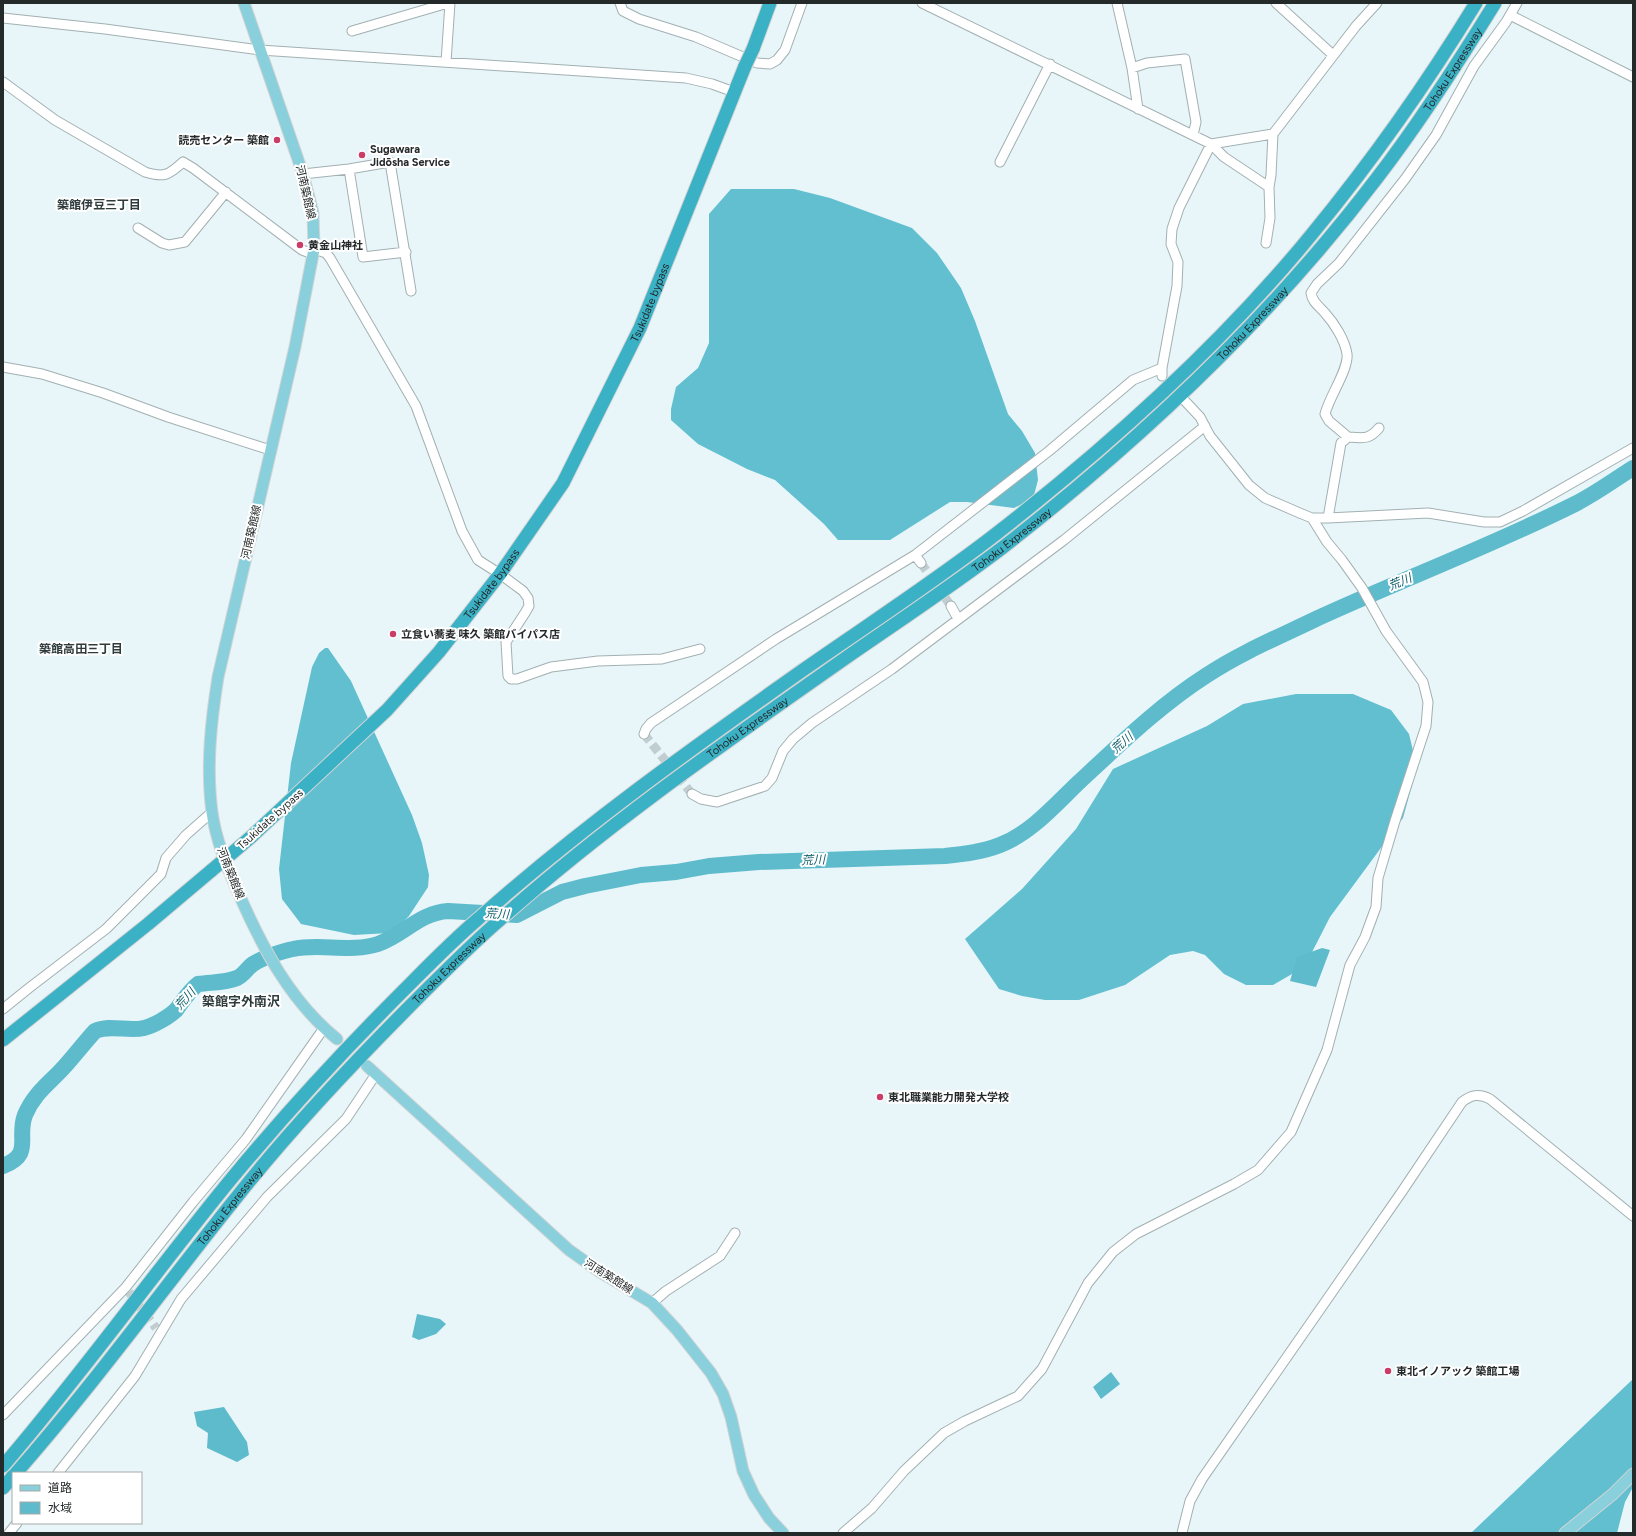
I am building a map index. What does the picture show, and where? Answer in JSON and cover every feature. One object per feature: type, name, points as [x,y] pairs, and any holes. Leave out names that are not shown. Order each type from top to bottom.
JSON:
[{"type":"highway","name":"Tsukidate bypass","points":[[3,1040],[148,924],[251,837],[387,710],[439,652],[500,574],[563,483],[640,328],[734,92],[753,49],[770,3]]},
{"type":"highway","name":"Tohoku Expressway","points":[[3,1466],[283,1118],[361,1033],[454,940],[506,894],[617,804],[986,541],[1052,489],[1119,433],[1184,372],[1248,307],[1310,237],[1363,170],[1415,97],[1476,3]]},
{"type":"highway","name":"Tohoku Expressway","points":[[17,1472],[103,1366],[237,1196],[299,1122],[373,1043],[474,943],[528,895],[627,815],[997,552],[1129,444],[1197,382],[1259,318],[1322,246],[1376,179],[1430,106],[1495,3]]},
{"type":"highway","points":[[3,1488],[12,1477]]},
{"type":"main road","name":"河南築館線","points":[[244,3],[303,174],[313,213],[314,252],[296,347],[270,450],[218,677],[211,719],[209,760],[212,812],[219,846],[252,924],[263,944],[298,1000],[324,1028],[337,1039]]},
{"type":"main road","name":"河南築館線","points":[[367,1066],[569,1250],[600,1272],[652,1303],[682,1336],[711,1373],[723,1394],[731,1416],[743,1471],[754,1495],[769,1518],[783,1533]]},
{"type":"main road","points":[[1565,1533],[1613,1494],[1633,1474]]},
{"type":"street","points":[[352,31],[449,3],[446,62]]},
{"type":"street","points":[[622,7],[639,19],[696,37],[757,63],[770,64],[777,60],[785,50],[802,3]]},
{"type":"street","points":[[922,3],[1050,64],[1211,144],[1224,156],[1269,187]]},
{"type":"street","points":[[1117,3],[1132,68],[1138,109]]},
{"type":"street","points":[[1276,3],[1333,55]]},
{"type":"street","points":[[1266,243],[1270,218],[1269,187],[1272,175],[1273,134],[1356,26],[1377,3]]},
{"type":"street","points":[[1379,428],[1368,438],[1348,437],[1329,421],[1325,414],[1327,404],[1345,366],[1347,354],[1337,330],[1326,314],[1312,299],[1311,293],[1317,284],[1339,263],[1405,179],[1436,135],[1474,66],[1510,16],[1517,3]]},
{"type":"street","points":[[1510,16],[1633,77]]},
{"type":"street","points":[[3,18],[105,29],[260,50],[686,78],[712,84],[734,92]]},
{"type":"street","points":[[1132,68],[1147,63],[1185,59],[1196,122],[1193,135]]},
{"type":"street","points":[[1000,162],[1050,64]]},
{"type":"street","points":[[3,82],[55,120],[145,172],[158,176],[171,173],[183,162],[226,192],[256,217],[302,250],[326,253],[416,406],[462,531],[478,560],[523,591],[528,598],[529,606],[506,642],[508,676],[511,679],[517,679],[551,667],[598,661],[662,660],[700,649]]},
{"type":"street","points":[[1211,144],[1273,134]]},
{"type":"street","points":[[644,734],[646,729],[652,723],[776,639],[915,555],[1049,451],[1133,380],[1162,372],[1177,286],[1178,262],[1171,244],[1172,229],[1179,208],[1211,144]]},
{"type":"street","points":[[303,174],[349,169],[390,162],[406,252],[411,291]]},
{"type":"street","points":[[349,169],[363,257],[406,252]]},
{"type":"street","points":[[138,228],[162,243],[169,245],[185,242],[226,192]]},
{"type":"street","points":[[3,367],[42,374],[103,393],[168,417],[270,450]]},
{"type":"street","points":[[843,1533],[872,1508],[904,1471],[944,1432],[1018,1396],[1042,1369],[1088,1283],[1113,1252],[1136,1234],[1234,1184],[1258,1170],[1291,1132],[1327,1050],[1350,965],[1365,937],[1376,907],[1378,878],[1426,726],[1428,702],[1423,682],[1386,631],[1362,588],[1323,536],[1313,520],[1262,495],[1249,485],[1210,436],[1200,417],[1185,401]]},
{"type":"street","points":[[692,794],[702,800],[717,802],[765,786],[772,778],[783,751],[793,739],[812,723],[892,669],[1064,540],[1205,426]]},
{"type":"street","points":[[1328,518],[1342,443],[1348,437]]},
{"type":"street","points":[[1313,520],[1328,518],[1428,514],[1484,522],[1500,522],[1523,511],[1633,448]]},
{"type":"street","points":[[915,555],[921,563]]},
{"type":"street","points":[[951,606],[958,619]]},
{"type":"street","points":[[3,1009],[106,929],[161,874],[166,858],[186,834],[212,812]]},
{"type":"street","points":[[3,1416],[128,1290],[193,1202],[246,1139],[324,1028]]},
{"type":"street","points":[[59,1472],[135,1376],[159,1330],[181,1299],[267,1197],[346,1119],[376,1074]]},
{"type":"street","points":[[1182,1533],[1190,1501],[1202,1479],[1462,1102],[1469,1097],[1483,1095],[1490,1099],[1633,1216]]},
{"type":"street","points":[[652,1303],[720,1256],[735,1233]]},
{"type":"street","points":[[8,1533],[16,1524]]},
{"type":"shaded area","points":[[731,189],[794,189],[830,198],[912,228],[937,253],[961,288],[975,321],[1008,414],[1022,431],[1035,453],[1038,480],[1033,499],[1014,508],[967,502],[950,502],[890,540],[838,540],[824,524],[775,480],[747,469],[698,444],[671,420],[671,409],[676,387],[698,368],[709,343],[709,214]]},
{"type":"shaded area","points":[[325,648],[328,648],[351,681],[412,815],[422,843],[429,875],[428,887],[409,916],[397,928],[389,933],[354,935],[301,924],[282,899],[279,869],[291,763],[312,667],[319,653]]},
{"type":"shaded area","points":[[1296,694],[1353,694],[1391,710],[1409,734],[1417,767],[1403,818],[1330,917],[1307,962],[1292,974],[1273,985],[1246,985],[1224,974],[1205,955],[1193,951],[1170,955],[1125,985],[1079,1000],[1045,1000],[1022,996],[999,989],[965,939],[1022,889],[1076,829],[1113,769],[1207,726],[1243,704]]},
{"type":"shaded area","points":[[1633,1379],[1633,1487],[1625,1502],[1617,1533],[1471,1533]]},
{"type":"water","points":[[1322,948],[1330,950],[1316,987],[1290,981],[1297,957]]},
{"type":"water","points":[[417,1314],[440,1319],[446,1324],[436,1334],[419,1340],[412,1337]]},
{"type":"water","points":[[1111,1372],[1120,1384],[1101,1399],[1093,1387]]},
{"type":"water","points":[[224,1407],[247,1442],[249,1455],[237,1462],[207,1448],[208,1433],[197,1426],[194,1412]]},
{"type":"waterway","name":"荒川","points":[[3,1166],[12,1161],[21,1151],[23,1123],[25,1115],[33,1100],[95,1031],[107,1028],[138,1029],[152,1025],[173,1013],[198,984],[232,980],[242,975],[253,964],[278,953],[303,947],[368,947],[387,940],[428,916],[448,911],[517,915],[562,892],[641,875],[676,872],[709,866],[759,862],[945,856],[980,851],[1000,845],[1011,840],[1032,826],[1156,712],[1220,667],[1318,618],[1543,519],[1582,500],[1633,468]]},
{"type":"tunnel","points":[[921,563],[951,606]]},
{"type":"tunnel","points":[[644,734],[692,794]]},
{"type":"tunnel","points":[[129,1292],[156,1328]]},
{"type":"place","name":"読売センター 築館","points":[[277,140]]},
{"type":"place","name":"Sugawara Jidōsha Service","points":[[362,155]]},
{"type":"place","name":"黄金山神社","points":[[300,245]]},
{"type":"place","name":"立食い蕎麦 味久 築館バイパス店","points":[[393,634]]},
{"type":"place","name":"東北職業能力開発大学校","points":[[880,1097]]},
{"type":"place","name":"東北イノアック 築館工場","points":[[1388,1371]]},
{"type":"district","name":"築館伊豆三丁目","points":[[99,205]]},
{"type":"district","name":"築館高田三丁目","points":[[81,649]]},
{"type":"district","name":"築館字外南沢","points":[[241,1001]]}]
